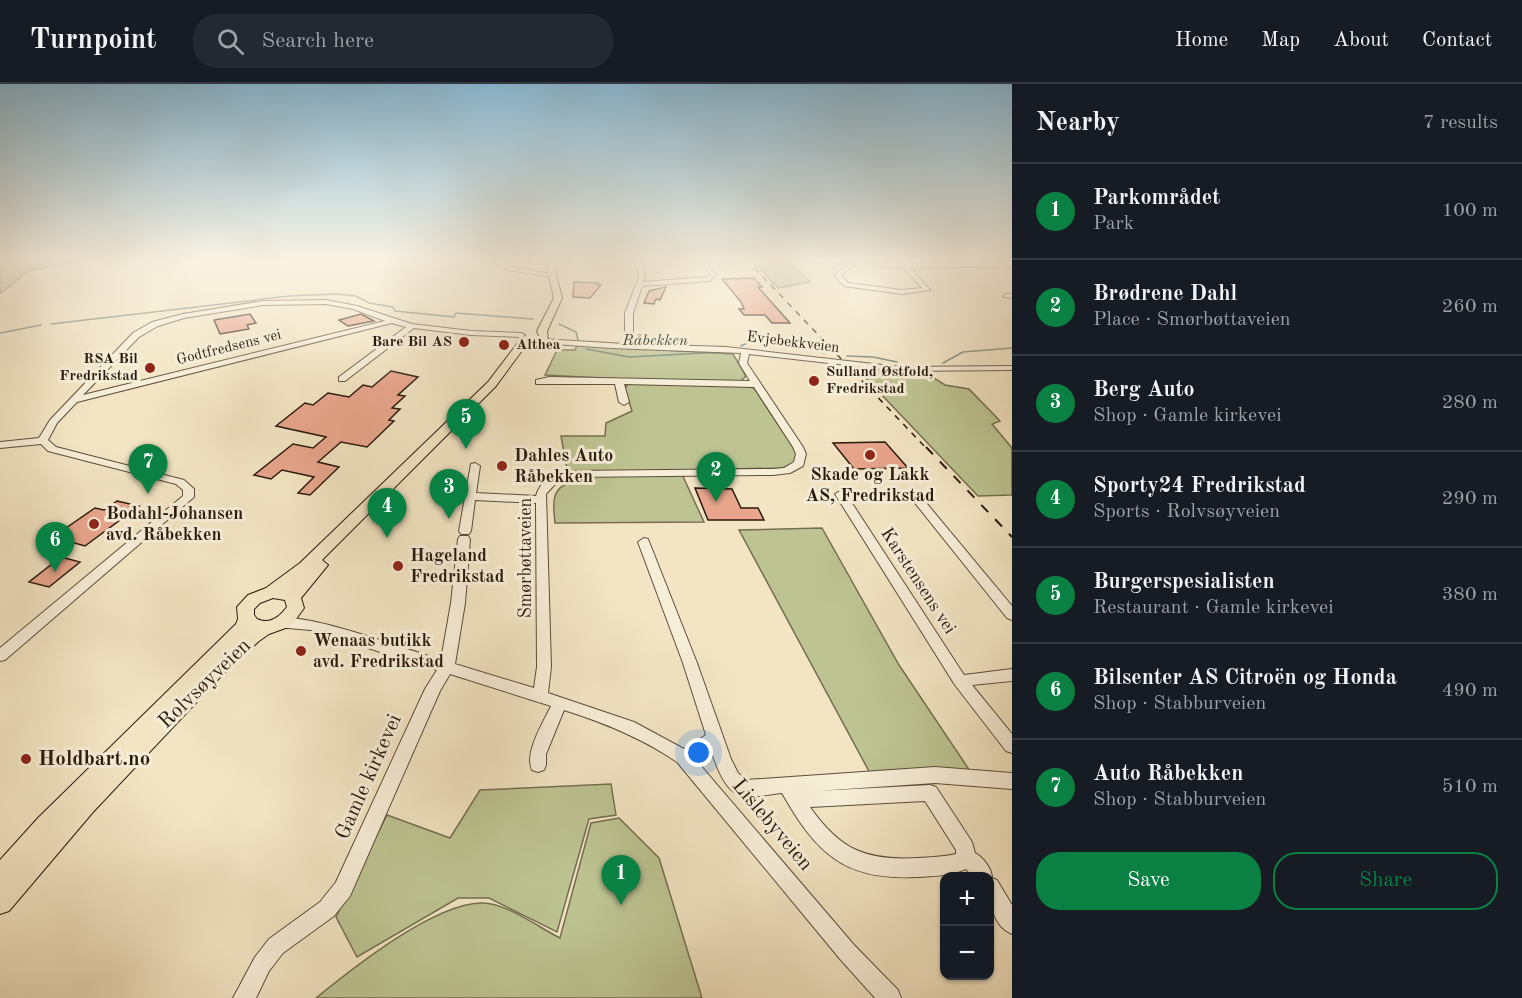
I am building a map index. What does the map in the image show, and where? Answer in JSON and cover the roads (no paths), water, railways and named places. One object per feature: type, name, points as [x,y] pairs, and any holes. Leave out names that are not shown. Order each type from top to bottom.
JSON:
[{"type":"main road","points":[[532,338],[492,384],[306,567],[272,592],[253,600],[246,606],[244,614],[264,624],[291,616],[294,602],[315,570],[498,386],[546,319],[556,302]]},
{"type":"main road","points":[[272,592],[284,593],[294,602]]},
{"type":"main road","name":"Rolvsøyveien","points":[[0,878],[54,818],[244,627],[264,624]]},
{"type":"main road","name":"Rolvsøyveien","points":[[0,902],[60,832],[126,762],[264,624]]},
{"type":"street","name":"Evjebekkveien","points":[[43,441],[53,422],[136,335],[149,326],[175,318],[263,303],[295,302]]},
{"type":"street","name":"Evjebekkveien","points":[[319,302],[346,304],[412,326],[571,343],[683,346],[900,369],[1012,368]]},
{"type":"street","points":[[629,346],[629,313],[633,302]]},
{"type":"street","name":"Godtfredsens vei","points":[[74,400],[392,321]]},
{"type":"street","points":[[342,379],[412,326]]},
{"type":"street","name":"Smørbøttaveien","points":[[540,697],[544,667],[541,494],[547,484],[556,477],[564,475],[773,472],[794,468],[801,460],[798,447],[743,363],[746,351]]},
{"type":"street","points":[[539,382],[549,380],[755,384]]},
{"type":"street","points":[[619,383],[624,402]]},
{"type":"street","points":[[0,445],[43,441],[52,449],[180,482],[189,489],[184,501],[0,656]]},
{"type":"street","name":"Gamle kirkevei","points":[[244,998],[262,964],[276,946],[327,909],[343,889],[433,689],[447,667],[458,603],[475,466]]},
{"type":"street","name":"Karstensens vei","points":[[1012,615],[914,495],[840,494],[960,681],[1012,746]]},
{"type":"street","points":[[470,496],[542,500]]},
{"type":"street","points":[[644,542],[692,670],[714,738],[734,782],[743,789],[791,793],[930,794],[965,848],[966,858]]},
{"type":"street","points":[[294,602],[299,613],[310,620],[311,625]]},
{"type":"street","name":"Lislebyveien","points":[[264,624],[311,625],[560,702],[636,729],[683,757],[847,952],[890,998]]},
{"type":"street","points":[[960,681],[1012,675]]},
{"type":"street","points":[[538,765],[538,754],[560,702]]},
{"type":"street","points":[[683,757],[700,749],[714,738]]},
{"type":"street","points":[[791,793],[935,775],[1012,781]]},
{"type":"street","points":[[791,793],[811,827],[826,843],[867,866],[899,870],[949,865],[966,858]]},
{"type":"street","points":[[966,858],[973,862],[980,872]]},
{"type":"street","points":[[994,893],[1012,924]]},
{"type":"waterway","name":"Råbekken","points":[[51,324],[241,302]]},
{"type":"waterway","name":"Råbekken","points":[[366,302],[393,307],[395,311],[454,317],[456,313],[533,319]]},
{"type":"waterway","name":"Råbekken","points":[[559,324],[576,332],[578,340]]},
{"type":"waterway","name":"Råbekken","points":[[0,333],[41,325]]},
{"type":"waterway","name":"Råbekken","points":[[741,346],[750,342],[771,340],[794,343],[824,353]]},
{"type":"waterway","points":[[943,363],[963,352],[1012,348]]},
{"type":"waterway","name":"Råbekken","points":[[586,349],[629,357],[723,352]]},
{"type":"waterway","points":[[847,356],[873,357],[897,362]]},
{"type":"railway","points":[[787,302],[927,449]]},
{"type":"railway","points":[[926,447],[1012,537]]},
{"type":"place","name":"Bare Bil AS","points":[[464,342]]},
{"type":"place","name":"Althea","points":[[504,345]]},
{"type":"place","name":"RSA Bil Fredrikstad","points":[[150,368]]},
{"type":"place","name":"Sulland Østfold, Fredrikstad","points":[[814,381]]},
{"type":"place","name":"Burgerspesialisten","points":[[466,449]]},
{"type":"place","name":"Skade og Lakk AS, Fredrikstad","points":[[870,455]]},
{"type":"place","name":"Dahles Auto Råbekken","points":[[502,466]]},
{"type":"place","name":"Auto Råbekken","points":[[148,494]]},
{"type":"place","name":"Brødrene Dahl","points":[[716,502]]},
{"type":"place","name":"Berg Auto","points":[[449,519]]},
{"type":"place","name":"Bodahl-Johansen avd. Råbekken","points":[[94,524]]},
{"type":"place","name":"Sporty24 Fredrikstad","points":[[387,538]]},
{"type":"place","name":"Hageland Fredrikstad","points":[[398,566]]},
{"type":"place","name":"Bilsenter AS Citroën og Honda","points":[[55,572]]},
{"type":"place","name":"Wenaas butikk avd. Fredrikstad","points":[[301,651]]},
{"type":"place","name":"Holdbart.no","points":[[26,759]]},
{"type":"place","name":"Parkområdet","points":[[621,905]]}]
